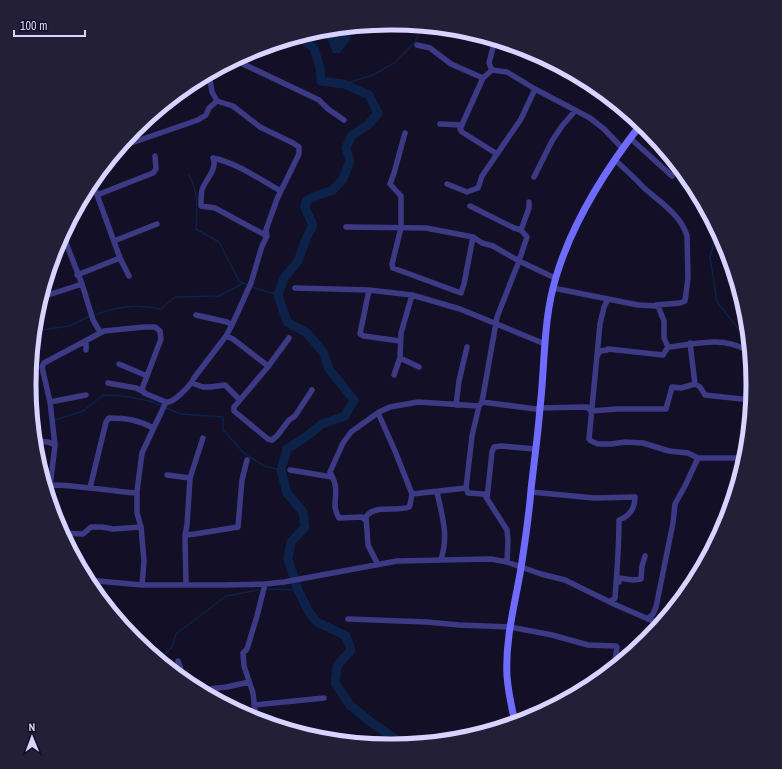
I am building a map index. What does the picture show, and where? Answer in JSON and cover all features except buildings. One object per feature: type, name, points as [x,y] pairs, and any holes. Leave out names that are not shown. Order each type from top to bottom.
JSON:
[{"type":"street","points":[[417,45],[430,48],[452,64],[484,78]]},
{"type":"street","points":[[492,70],[489,63],[494,45]]},
{"type":"street","points":[[242,63],[319,100],[328,109],[344,120]]},
{"type":"street","points":[[492,70],[484,78],[460,129],[462,132],[497,154]]},
{"type":"street","points":[[492,70],[507,72],[535,89],[590,118],[604,129],[623,149]]},
{"type":"street","points":[[142,584],[144,561],[141,527],[137,513],[137,493],[142,454],[164,405],[172,402],[192,383],[194,378],[226,336],[232,325],[250,285],[262,246],[268,236],[266,230],[281,191],[299,154],[299,147],[293,143],[260,127],[233,106],[217,101],[212,92],[210,80]]},
{"type":"street","points":[[447,184],[467,192],[478,188],[482,176],[521,119],[535,89]]},
{"type":"street","points":[[132,142],[198,120],[206,115],[209,108],[217,101]]},
{"type":"street","points":[[534,177],[552,141],[575,111]]},
{"type":"street","points":[[440,124],[462,125]]},
{"type":"street","points":[[514,717],[507,677],[507,648],[521,568],[531,492],[545,344],[555,278],[587,204],[637,129]]},
{"type":"street","points":[[405,133],[390,184],[401,196],[401,228],[392,264],[393,268],[461,293],[473,237]]},
{"type":"street","points":[[630,138],[672,176]]},
{"type":"street","points":[[97,195],[153,173],[156,169],[155,156]]},
{"type":"street","points":[[268,236],[215,208],[201,206],[202,190],[210,177],[214,161],[213,158],[221,159],[281,191]]},
{"type":"street","points":[[615,160],[634,176],[676,217],[686,229],[688,278],[685,301],[680,303],[650,306]]},
{"type":"street","points":[[95,190],[128,276]]},
{"type":"street","points":[[521,230],[529,202]]},
{"type":"street","points":[[470,206],[521,230],[527,237],[497,317],[480,404],[472,436],[466,488],[468,493],[484,494],[507,530],[507,562]]},
{"type":"street","points":[[114,241],[157,224]]},
{"type":"street","points":[[346,227],[426,228],[473,237],[482,243],[493,246],[519,261],[555,278]]},
{"type":"street","points":[[66,243],[77,275],[82,284],[92,317],[100,332]]},
{"type":"street","points":[[77,275],[120,258]]},
{"type":"street","points":[[48,295],[82,284]]},
{"type":"street","points":[[295,288],[368,290],[412,295],[460,309],[545,344]]},
{"type":"street","points":[[553,288],[608,299],[658,306],[664,321],[664,338],[668,347]]},
{"type":"street","points":[[368,290],[360,334],[364,336],[400,341]]},
{"type":"street","points":[[394,375],[400,358],[401,333],[412,295]]},
{"type":"street","points":[[602,297],[604,307]]},
{"type":"street","points":[[608,299],[604,307],[600,324],[589,439],[598,444],[625,442],[643,443],[669,451],[688,453],[698,458],[738,458]]},
{"type":"street","points":[[196,315],[227,322],[232,325]]},
{"type":"street","points":[[50,479],[55,445],[50,402],[42,367],[44,363],[100,332],[144,326],[155,327],[160,331],[162,339],[142,389],[144,393]]},
{"type":"street","points":[[226,336],[268,366]]},
{"type":"street","points":[[289,338],[267,368],[234,407],[234,411],[268,439],[272,440],[277,436],[289,420],[295,416],[312,390]]},
{"type":"street","points":[[86,341],[86,350]]},
{"type":"street","points":[[668,347],[707,342],[726,343],[740,346],[743,349]]},
{"type":"street","points":[[690,343],[695,384]]},
{"type":"street","points":[[456,405],[459,381],[467,347]]},
{"type":"street","points":[[598,347],[663,355],[668,347]]},
{"type":"street","points":[[597,356],[600,351],[608,349]]},
{"type":"street","points":[[400,358],[419,367]]},
{"type":"street","points":[[119,364],[148,376]]},
{"type":"street","points":[[108,383],[136,388],[164,405]]},
{"type":"street","points":[[192,383],[203,387],[225,385],[240,400]]},
{"type":"street","points":[[366,522],[362,517],[339,518],[335,508],[335,483],[330,472],[343,443],[351,432],[379,412],[390,407],[418,402],[456,405],[480,404],[536,409],[587,407],[591,410],[666,409],[672,387],[681,388],[695,384],[700,387],[705,395],[745,399]]},
{"type":"street","points":[[50,402],[86,395]]},
{"type":"street","points":[[378,565],[368,545],[366,517],[368,513],[380,510],[394,510],[409,507],[412,494],[396,450],[379,415],[379,412]]},
{"type":"street","points":[[90,488],[106,422],[109,418],[126,418],[142,422],[153,428]]},
{"type":"street","points":[[186,585],[186,535],[190,478],[203,438]]},
{"type":"street","points":[[41,441],[55,445]]},
{"type":"street","points":[[487,498],[492,452],[494,447],[501,446],[535,449]]},
{"type":"street","points":[[648,619],[654,614],[656,607],[673,523],[675,504],[686,486],[698,458]]},
{"type":"street","points":[[186,535],[238,527],[242,480],[247,460]]},
{"type":"street","points":[[290,470],[332,477]]},
{"type":"street","points":[[167,475],[190,478]]},
{"type":"street","points":[[51,485],[69,485],[137,493]]},
{"type":"street","points":[[412,494],[466,488]]},
{"type":"street","points":[[437,492],[446,530],[444,550],[441,559]]},
{"type":"street","points":[[531,492],[594,498],[635,498],[634,506],[630,514],[619,520],[616,590],[615,598],[610,602]]},
{"type":"street","points":[[69,533],[83,534],[88,529],[95,527],[113,529],[141,527]]},
{"type":"street","points":[[616,590],[618,592],[619,578],[633,580],[641,579],[642,566],[645,556]]},
{"type":"street","points":[[96,581],[186,585],[265,584],[284,582],[396,561],[490,558],[565,580],[655,622]]},
{"type":"street","points":[[255,712],[253,693],[244,666],[243,653],[247,649],[265,584]]},
{"type":"street","points":[[348,619],[510,627],[552,635],[588,645],[616,646],[615,659]]},
{"type":"street","points":[[178,661],[181,670]]},
{"type":"street","points":[[209,689],[249,682]]},
{"type":"street","points":[[254,705],[324,698]]},
{"type":"water","points":[[349,33],[351,38],[340,53],[333,53],[326,36]]},
{"type":"waterway","points":[[344,84],[373,75],[394,63],[415,42],[420,31]]},
{"type":"waterway","points":[[305,41],[314,48],[320,68],[321,81],[344,84],[369,95],[378,113],[368,125],[352,135],[346,148],[350,161],[343,179],[333,190],[306,201],[305,208],[313,225],[298,261],[284,278],[278,295],[287,322],[307,333],[323,352],[329,369],[354,400],[345,416],[322,424],[287,449],[281,470],[287,493],[303,512],[305,527],[291,542],[288,559],[298,590],[309,612],[317,622],[346,636],[351,650],[337,666],[335,683],[350,705],[372,723],[395,739]]},
{"type":"waterway","points":[[188,174],[192,180],[196,193],[196,229],[219,242],[239,281],[252,287],[278,295]]},
{"type":"waterway","points":[[679,183],[689,192]]},
{"type":"waterway","points":[[715,240],[710,257],[717,302],[741,333]]},
{"type":"waterway","points":[[94,315],[135,306],[161,309],[175,297],[219,296],[244,283]]},
{"type":"waterway","points":[[41,330],[69,326],[90,316]]},
{"type":"waterway","points":[[55,420],[83,411],[103,395],[123,396],[150,401],[163,406]]},
{"type":"waterway","points":[[166,408],[181,414],[223,417],[223,430],[244,453],[264,466],[281,470]]},
{"type":"waterway","points":[[266,589],[298,590]]},
{"type":"waterway","points":[[163,656],[172,647],[176,634],[226,596],[259,590]]}]
